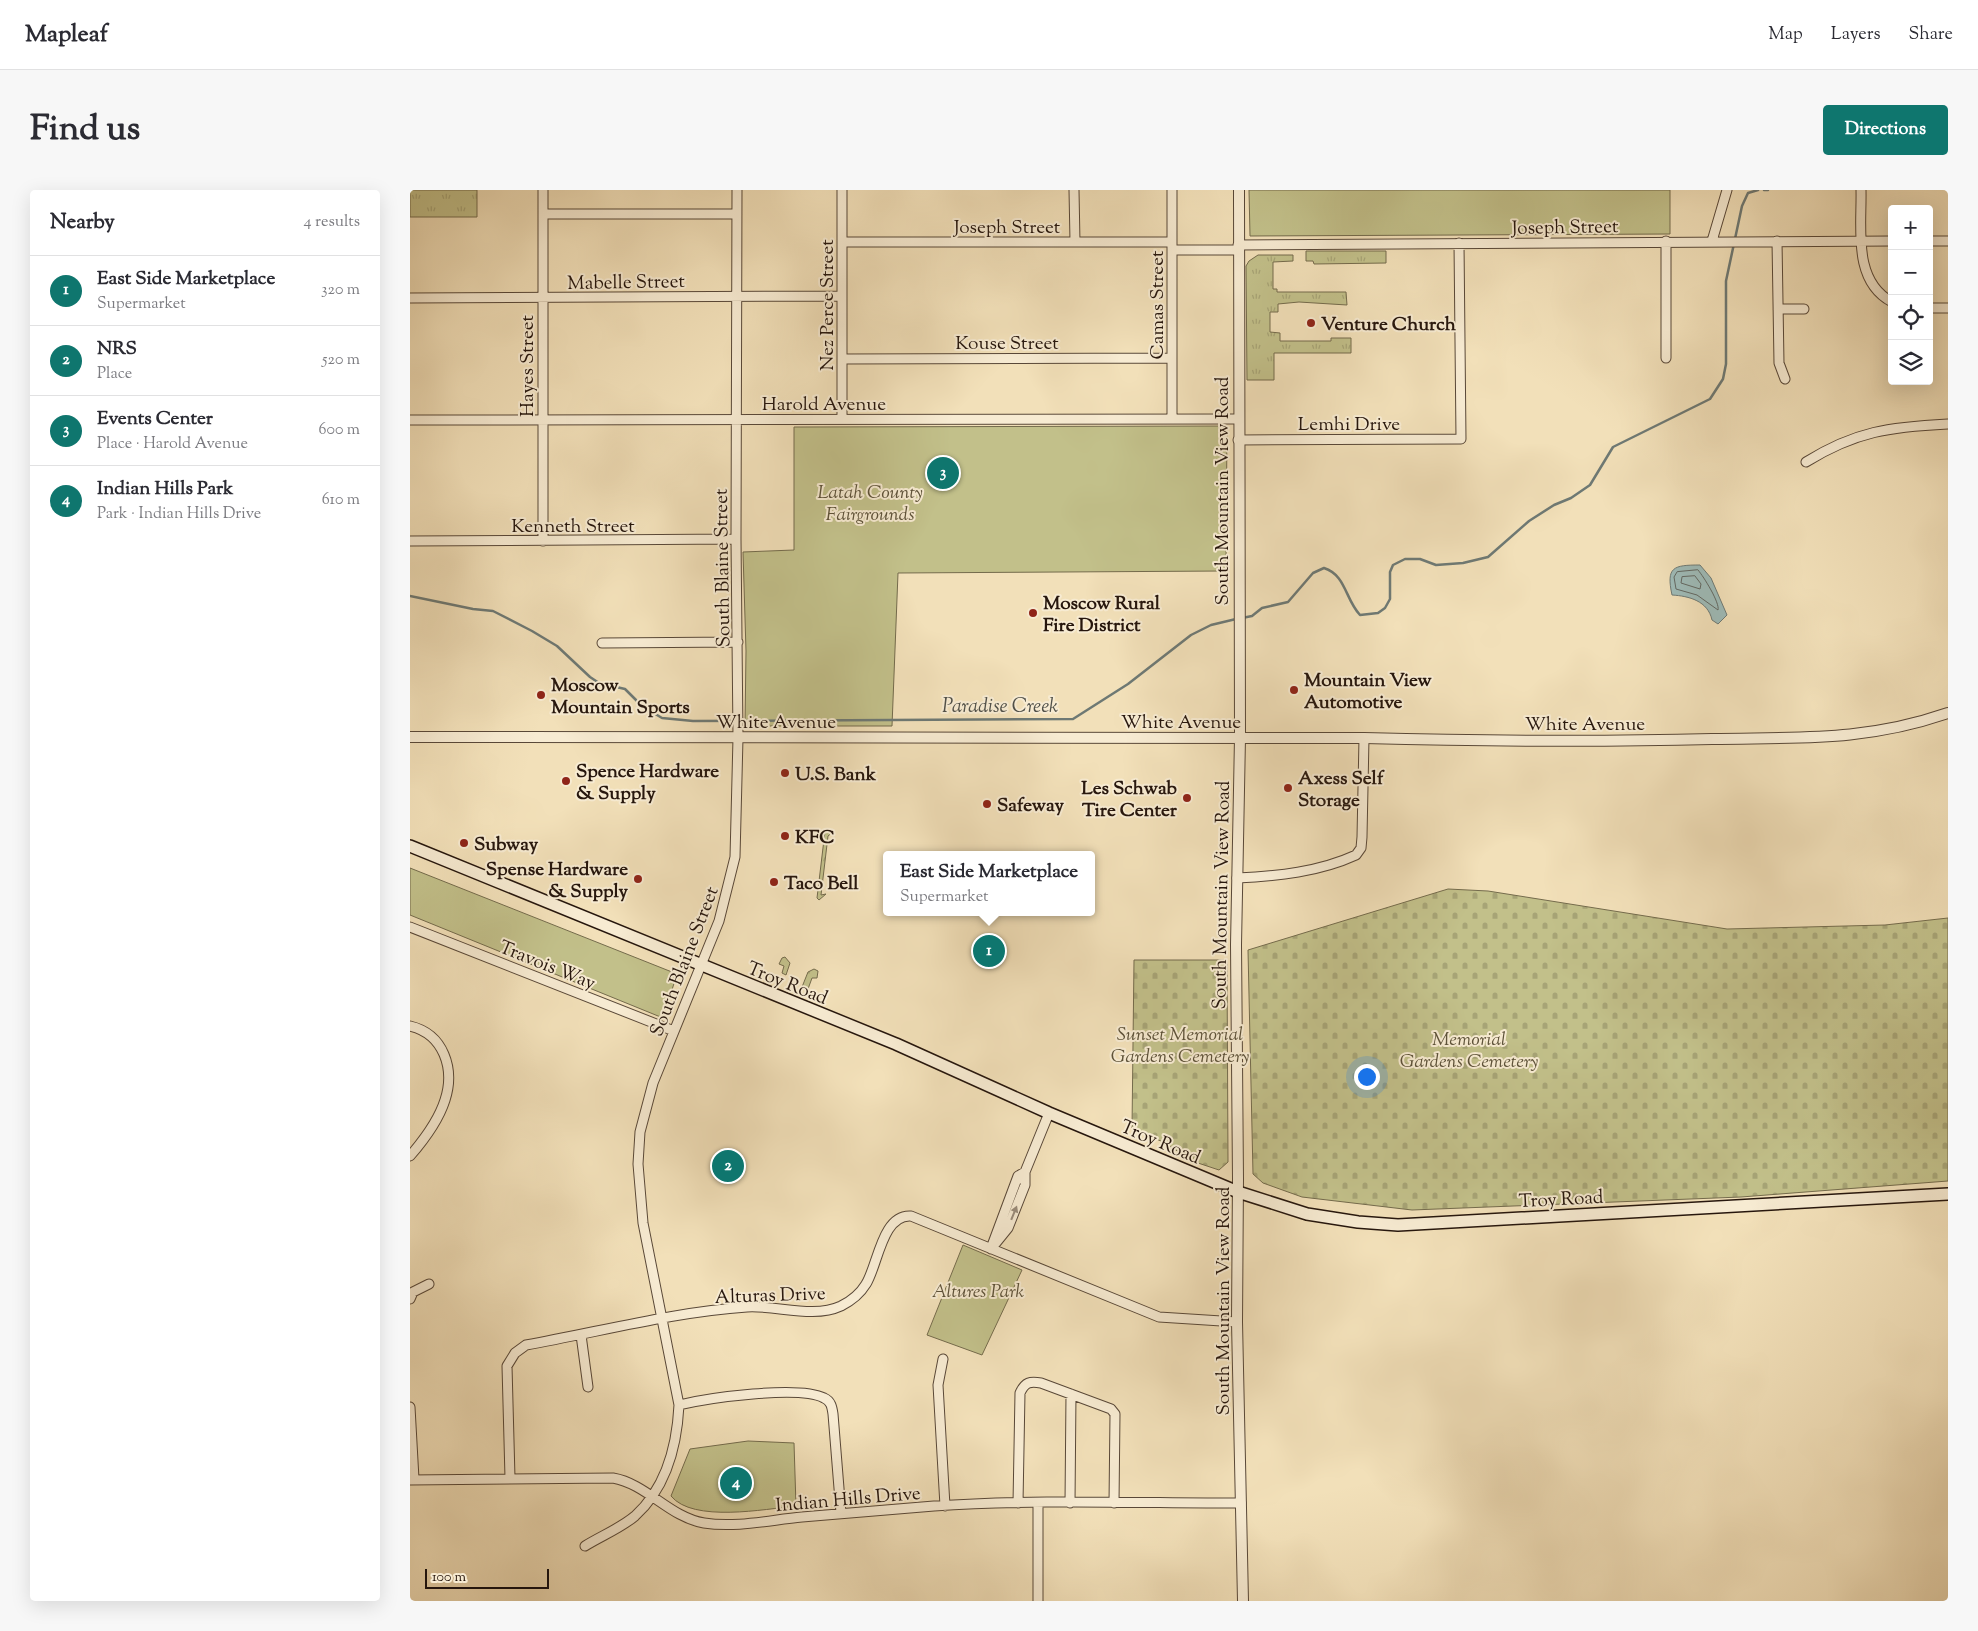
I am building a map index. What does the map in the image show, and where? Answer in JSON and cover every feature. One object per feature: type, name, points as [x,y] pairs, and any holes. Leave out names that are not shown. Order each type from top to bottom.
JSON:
[{"type":"main road","name":"Troy Road","points":[[410,846],[896,1044],[1049,1113],[1238,1192],[1307,1214],[1358,1222],[1398,1225],[1948,1194]]},
{"type":"street","name":"Hayes Street","points":[[543,190],[543,541]]},
{"type":"street","name":"South Blaine Street","points":[[586,1546],[634,1516],[652,1497],[664,1477],[678,1431],[679,1405],[643,1223],[638,1164],[640,1132],[653,1083],[725,904],[736,857],[738,735],[736,540],[737,190]]},
{"type":"street","name":"Nez Perce Street","points":[[842,190],[842,419]]},
{"type":"street","points":[[1074,190],[1075,242]]},
{"type":"street","name":"Camas Street","points":[[1172,190],[1172,419]]},
{"type":"street","name":"South Mountain View Road","points":[[1238,190],[1238,632],[1240,738],[1237,878],[1237,1322],[1243,1601]]},
{"type":"street","points":[[1712,241],[1727,190]]},
{"type":"street","points":[[1862,190],[1862,242],[1865,274],[1876,289],[1888,299]]},
{"type":"street","points":[[544,214],[737,214]]},
{"type":"street","points":[[1666,241],[1666,358]]},
{"type":"street","name":"Joseph Street","points":[[842,242],[1075,242],[1238,247],[1666,241],[1888,241]]},
{"type":"street","points":[[1778,241],[1778,363],[1785,378]]},
{"type":"street","points":[[1933,241],[1948,241]]},
{"type":"street","name":"Lemhi Drive","points":[[1238,440],[1461,439],[1460,244]]},
{"type":"street","name":"Mabelle Street","points":[[410,298],[841,296]]},
{"type":"street","points":[[1933,308],[1948,308]]},
{"type":"street","points":[[1778,309],[1804,309]]},
{"type":"street","name":"Kouse Street","points":[[842,359],[1172,358]]},
{"type":"street","name":"Harold Avenue","points":[[410,420],[1238,419]]},
{"type":"street","points":[[1806,462],[1842,441],[1872,432],[1899,426],[1948,424]]},
{"type":"street","name":"Kenneth Street","points":[[410,541],[736,540]]},
{"type":"street","points":[[602,643],[738,642]]},
{"type":"street","name":"White Avenue","points":[[410,738],[738,735],[1364,738],[1499,742],[1821,738],[1877,733],[1948,713]]},
{"type":"street","points":[[1237,878],[1281,876],[1317,868],[1356,855],[1362,844],[1364,738]]},
{"type":"street","name":"Travois Way","points":[[410,926],[674,1031]]},
{"type":"street","points":[[410,1026],[422,1029],[434,1036],[442,1047],[448,1087],[440,1112],[410,1156]]},
{"type":"street","points":[[991,1248],[1018,1176],[1025,1172],[1049,1113]]},
{"type":"street","name":"Alturas Drive","points":[[510,1478],[507,1366],[515,1353],[526,1345],[662,1320],[749,1307],[824,1312],[841,1306],[857,1296],[867,1284],[886,1232],[894,1221],[905,1215],[1159,1317],[1237,1322]]},
{"type":"street","points":[[410,1299],[413,1292],[429,1284]]},
{"type":"street","points":[[582,1336],[588,1387]]},
{"type":"street","points":[[943,1359],[938,1385],[945,1506]]},
{"type":"street","points":[[1018,1503],[1020,1393],[1024,1385],[1031,1381],[1041,1382],[1111,1409],[1115,1414],[1114,1503]]},
{"type":"street","points":[[679,1405],[762,1393],[812,1395],[824,1398],[831,1403],[833,1414],[841,1513]]},
{"type":"street","points":[[1070,1503],[1071,1394]]},
{"type":"street","points":[[410,1407],[412,1480]]},
{"type":"street","name":"Indian Hills Drive","points":[[412,1480],[613,1478],[624,1480],[686,1518],[719,1524],[841,1513],[1018,1503],[1241,1503]]},
{"type":"street","points":[[1038,1503],[1038,1601]]},
{"type":"green space","points":[[410,190],[477,190],[477,217],[410,217]]},
{"type":"green space","points":[[1249,190],[1670,190],[1670,234],[1250,236]]},
{"type":"green space","points":[[1306,251],[1386,251],[1386,263],[1314,264],[1313,261],[1306,261]]},
{"type":"green space","points":[[1258,255],[1293,255],[1293,261],[1273,262],[1273,289],[1277,289],[1277,292],[1346,292],[1347,305],[1299,302],[1278,304],[1278,312],[1270,312],[1270,332],[1280,333],[1280,341],[1331,341],[1331,338],[1351,338],[1351,353],[1274,353],[1274,380],[1247,380],[1246,266],[1249,261]]},
{"type":"green space","name":"Latah County Fairgrounds","points":[[1227,426],[1226,565],[1224,571],[898,573],[892,726],[745,726],[746,651],[743,552],[794,550],[794,427]]},
{"type":"green space","points":[[827,829],[833,832],[828,836],[821,895],[826,894],[819,900],[817,898],[825,831]]},
{"type":"green space","points":[[410,868],[677,974],[663,1018],[410,915]]},
{"type":"green space","name":"Memorial Gardens Cemetery","points":[[1448,889],[1488,891],[1727,929],[1885,925],[1948,918],[1948,1181],[1741,1197],[1412,1210],[1302,1197],[1263,1183],[1253,1174],[1248,950]]},
{"type":"green space","points":[[785,957],[790,963],[786,975],[782,973],[784,966],[779,964],[782,958]]},
{"type":"green space","name":"Sunset Memorial Gardens Cemetery","points":[[1134,960],[1227,960],[1228,1162],[1219,1170],[1195,1162],[1163,1142],[1132,1128]]},
{"type":"green space","points":[[814,969],[818,971],[817,978],[812,978],[808,989],[802,987],[808,972]]},
{"type":"green space","name":"Altures Park","points":[[963,1245],[1022,1270],[982,1355],[927,1335]]},
{"type":"green space","points":[[748,1441],[794,1443],[796,1506],[749,1511],[712,1512],[681,1504],[671,1496],[690,1449]]},
{"type":"water","points":[[1700,565],[1711,578],[1727,615],[1718,624],[1712,620],[1702,604],[1691,598],[1672,595],[1670,586],[1671,573],[1678,567]]},
{"type":"waterway","name":"Paradise Creek","points":[[1242,618],[1252,616],[1262,608],[1288,602],[1313,573],[1324,568],[1337,576],[1360,615],[1378,613],[1385,608],[1390,599],[1390,572],[1393,565],[1405,559],[1420,559],[1436,565],[1463,563],[1488,557],[1529,521],[1554,505],[1571,498],[1590,485],[1613,447],[1710,399],[1723,379],[1726,364],[1726,281],[1742,206],[1748,193],[1758,190]]},
{"type":"waterway","name":"Paradise Creek","points":[[410,596],[473,609],[493,611],[557,646],[599,683],[625,689],[642,706],[662,718],[693,721],[1073,719],[1128,684],[1191,635],[1211,625],[1236,619]]},
{"type":"place","name":"Venture Church","points":[[1311,323]]},
{"type":"place","name":"Events Center","points":[[943,473]]},
{"type":"place","name":"Moscow Rural Fire District","points":[[1033,613]]},
{"type":"place","name":"Mountain View Automotive","points":[[1294,690]]},
{"type":"place","name":"Moscow Mountain Sports","points":[[541,695]]},
{"type":"place","name":"U.S. Bank","points":[[785,773]]},
{"type":"place","name":"Spence Hardware & Supply","points":[[566,781]]},
{"type":"place","name":"Axess Self Storage","points":[[1288,788]]},
{"type":"place","name":"Les Schwab Tire Center","points":[[1187,798]]},
{"type":"place","name":"Safeway","points":[[987,804]]},
{"type":"place","name":"KFC","points":[[785,836]]},
{"type":"place","name":"Subway","points":[[464,843]]},
{"type":"place","name":"Spense Hardware & Supply","points":[[638,879]]},
{"type":"place","name":"Taco Bell","points":[[774,882]]},
{"type":"place","name":"East Side Marketplace","points":[[989,951]]},
{"type":"place","name":"NRS","points":[[728,1166]]},
{"type":"place","name":"Indian Hills Park","points":[[736,1483]]}]
